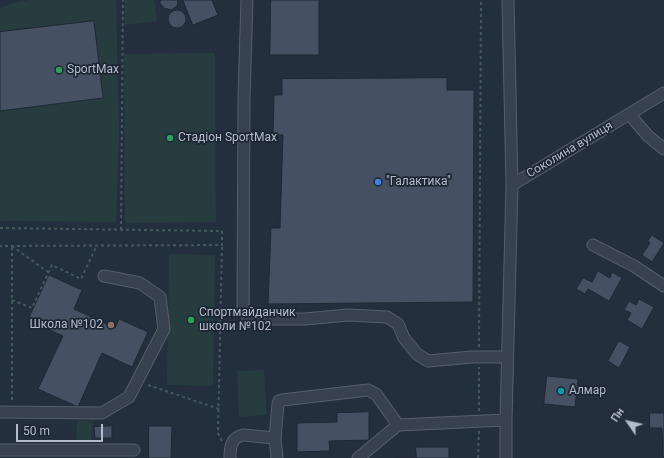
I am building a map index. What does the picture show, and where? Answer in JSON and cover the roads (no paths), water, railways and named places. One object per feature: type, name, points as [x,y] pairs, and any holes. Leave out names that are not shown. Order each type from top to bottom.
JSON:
[{"type":"street","points":[[247,0],[244,97],[243,310],[247,316],[251,319],[305,319],[348,316],[387,317],[398,324],[404,338],[424,359],[428,361],[479,357],[507,357]]},
{"type":"street","points":[[506,458],[507,357],[512,185],[508,0]]},
{"type":"street","name":"Соколина вулиця","points":[[512,185],[664,93]]},
{"type":"street","points":[[629,114],[648,136],[664,149]]},
{"type":"street","points":[[593,245],[634,266],[664,286]]},
{"type":"street","points":[[0,412],[102,413],[129,397],[164,329],[160,297],[140,283],[104,276]]},
{"type":"street","points":[[276,458],[275,438],[279,401],[368,390],[376,394],[398,425]]},
{"type":"street","points":[[358,458],[398,425],[506,420]]},
{"type":"street","points":[[230,458],[230,445],[233,440],[238,437],[275,438]]},
{"type":"street","points":[[0,450],[134,450]]},
{"type":"place","name":"SportMax","points":[[59,70]]},
{"type":"place","name":"Стадіон SportMax","points":[[170,138]]},
{"type":"place","name":"\"Галактика\"","points":[[378,182]]},
{"type":"place","name":"Спортмайданчик школи №102","points":[[191,320]]},
{"type":"place","name":"Школа №102","points":[[111,325]]},
{"type":"place","name":"Алмар","points":[[561,391]]}]
